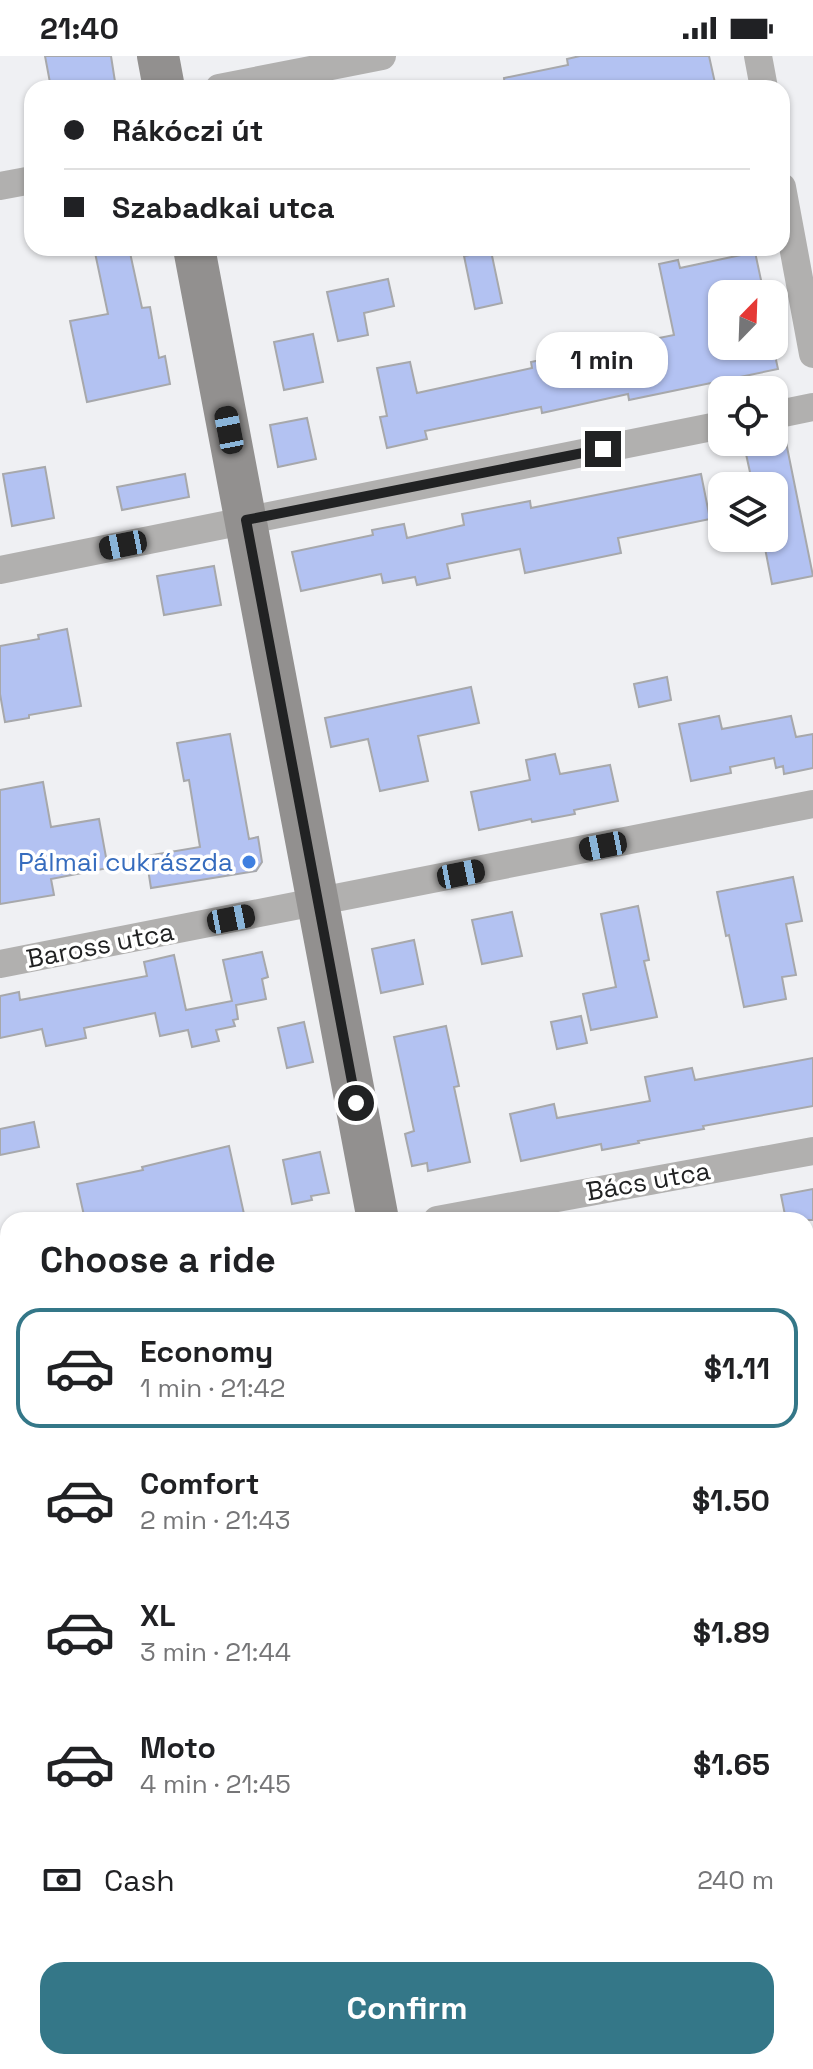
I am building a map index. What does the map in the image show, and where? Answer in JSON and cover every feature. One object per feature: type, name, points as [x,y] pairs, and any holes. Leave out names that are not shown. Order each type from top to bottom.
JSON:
[{"type":"street","points":[[158,56],[162,80]]},
{"type":"street","points":[[260,80],[382,56]]},
{"type":"street","points":[[758,56],[762,80]]},
{"type":"street","points":[[0,186],[24,182]]},
{"type":"street","points":[[790,230],[813,354]]},
{"type":"street","points":[[196,256],[376,1212]]},
{"type":"street","points":[[788,412],[813,407]]},
{"type":"street","points":[[0,570],[708,428]]},
{"type":"street","name":"Baross utca","points":[[0,964],[813,804]]},
{"type":"street","name":"Bács utca","points":[[481,1212],[813,1151]]},
{"type":"building","points":[[45,56],[111,56],[115,80],[50,80]]},
{"type":"building","points":[[580,56],[709,56],[714,80],[504,80],[568,65],[567,59]]},
{"type":"building","points":[[96,256],[131,256],[142,308],[150,307],[159,358],[165,356],[170,384],[87,402],[70,321],[108,314]]},
{"type":"building","points":[[464,256],[492,256],[502,303],[475,309]]},
{"type":"building","points":[[736,256],[756,256],[761,280],[708,280],[708,360],[776,360],[778,369],[744,376],[708,376],[708,384],[629,400],[628,394],[542,413],[541,407],[425,431],[427,439],[387,448],[380,417],[387,416],[377,368],[410,362],[417,393],[532,368],[531,362],[581,351],[586,372],[627,362],[624,345],[674,335],[659,264],[678,260],[680,268]]},
{"type":"building","points":[[388,279],[394,306],[364,313],[368,335],[338,341],[327,292]]},
{"type":"building","points":[[313,334],[323,382],[284,390],[274,342]]},
{"type":"building","points":[[307,418],[316,459],[278,467],[270,425]]},
{"type":"building","points":[[788,452],[813,576],[772,584],[766,552],[788,552],[788,472],[750,472],[746,456],[788,456]]},
{"type":"building","points":[[45,467],[54,518],[12,526],[3,474]]},
{"type":"building","points":[[185,474],[189,497],[122,510],[117,487]]},
{"type":"building","points":[[701,474],[708,519],[618,538],[621,553],[525,573],[520,549],[447,564],[450,578],[417,585],[415,577],[383,583],[381,574],[301,591],[292,552],[373,535],[372,530],[404,524],[407,538],[464,525],[462,514],[530,501],[531,508]]},
{"type":"building","points":[[214,566],[221,605],[164,615],[157,576]]},
{"type":"building","points":[[67,629],[81,706],[5,722],[0,694],[0,646],[39,639],[38,635]]},
{"type":"building","points":[[667,677],[671,700],[639,707],[634,684]]},
{"type":"building","points":[[471,687],[479,723],[418,736],[428,781],[380,791],[368,739],[331,747],[325,718]]},
{"type":"building","points":[[719,716],[722,729],[791,716],[796,737],[813,734],[813,768],[784,774],[783,766],[776,768],[774,758],[730,767],[731,773],[691,781],[679,724]]},
{"type":"building","points":[[230,734],[249,839],[258,837],[262,862],[256,871],[151,888],[146,856],[200,847],[189,780],[184,781],[177,743]]},
{"type":"building","points":[[555,754],[560,774],[610,765],[618,801],[574,810],[575,814],[479,830],[471,792],[530,780],[526,760]]},
{"type":"building","points":[[43,782],[51,827],[99,819],[108,868],[51,879],[54,895],[0,904],[0,790]]},
{"type":"building","points":[[793,877],[802,921],[786,924],[796,975],[782,977],[786,999],[744,1007],[717,892]]},
{"type":"building","points":[[638,906],[649,960],[644,961],[657,1017],[591,1030],[583,994],[616,987],[601,914]]},
{"type":"building","points":[[512,912],[522,956],[482,964],[472,920]]},
{"type":"building","points":[[414,940],[423,984],[381,993],[372,949]]},
{"type":"building","points":[[262,952],[268,977],[262,979],[266,999],[236,1005],[238,1019],[233,1020],[235,1026],[216,1030],[219,1041],[192,1047],[188,1030],[160,1036],[155,1013],[84,1028],[86,1038],[46,1046],[42,1029],[0,1038],[0,996],[19,992],[20,1000],[147,976],[144,962],[174,955],[186,1010],[232,1001],[223,960]]},
{"type":"building","points":[[581,1016],[587,1043],[557,1049],[551,1022]]},
{"type":"building","points":[[304,1022],[313,1062],[287,1068],[278,1028]]},
{"type":"building","points":[[446,1026],[459,1086],[454,1087],[470,1162],[428,1171],[427,1163],[412,1166],[405,1134],[414,1131],[394,1037]]},
{"type":"building","points":[[813,1058],[813,1106],[703,1126],[704,1129],[602,1150],[601,1144],[521,1161],[510,1114],[554,1104],[557,1118],[650,1101],[645,1077],[692,1068],[695,1080]]},
{"type":"building","points":[[34,1122],[39,1147],[0,1155],[0,1129]]},
{"type":"building","points":[[229,1146],[244,1212],[83,1212],[77,1184],[143,1170],[142,1167]]},
{"type":"building","points":[[320,1152],[329,1193],[292,1204],[283,1160]]},
{"type":"building","points":[[813,1189],[813,1212],[784,1212],[781,1195]]},
{"type":"place","name":"Pálmai cukrászda","points":[[249,862]]},
{"type":"route","points":[[356,1103],[246,520],[603,449]]}]
